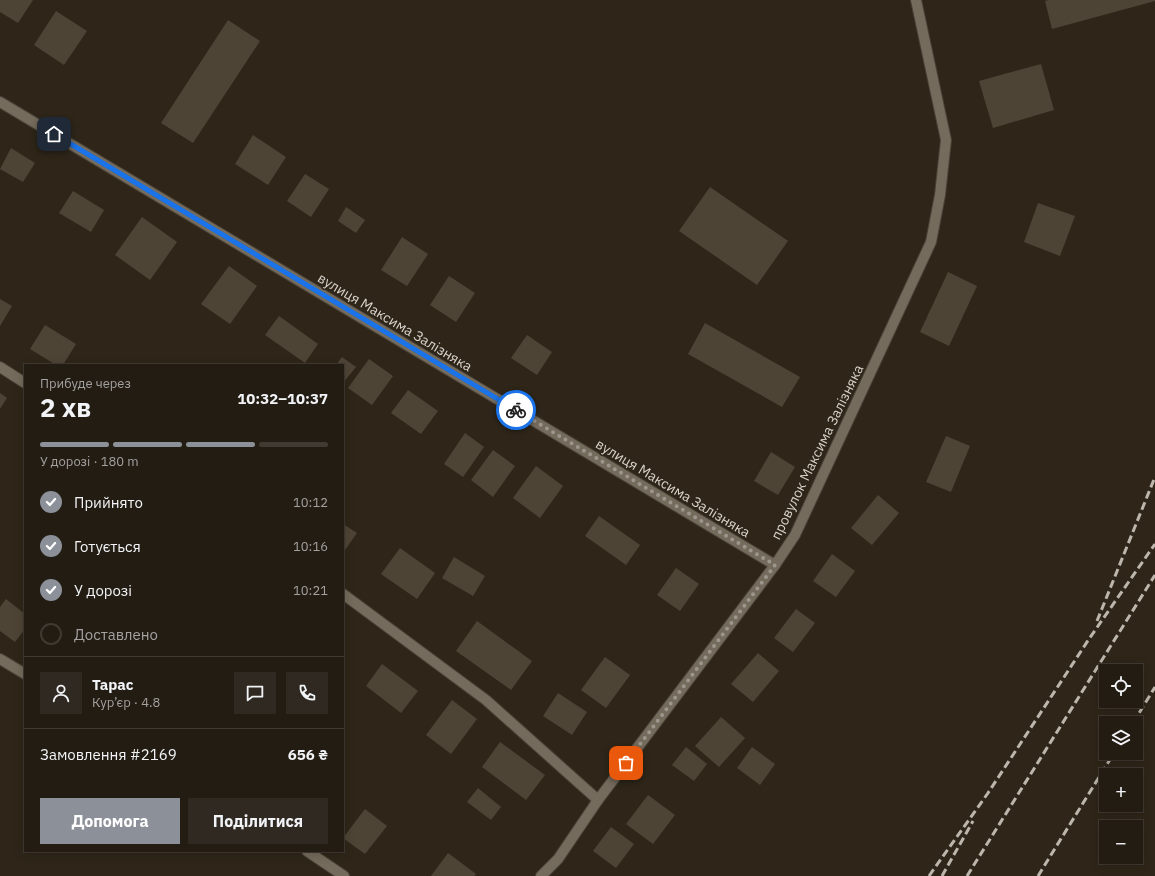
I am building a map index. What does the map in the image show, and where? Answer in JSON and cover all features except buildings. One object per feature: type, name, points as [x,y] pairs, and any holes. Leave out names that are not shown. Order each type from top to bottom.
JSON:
[{"type":"street","name":"провулок Максима Залізняка","points":[[541,876],[558,859],[598,800],[775,565],[795,535],[931,242],[940,195],[946,140],[916,0]]},
{"type":"street","name":"вулиця Максима Залізняка","points":[[0,102],[775,565]]},
{"type":"street","points":[[0,366],[24,383]]},
{"type":"street","points":[[344,595],[486,700],[598,800]]},
{"type":"street","points":[[0,659],[24,673]]},
{"type":"street","points":[[308,852],[344,876]]},
{"type":"railway","points":[[1097,621],[1155,477]]},
{"type":"railway","points":[[929,876],[988,793],[1089,639],[1155,544]]},
{"type":"railway","points":[[967,876],[1155,575]]},
{"type":"railway","points":[[1137,716],[1155,687]]},
{"type":"railway","points":[[1038,876],[1110,760]]},
{"type":"railway","points":[[942,876],[973,821]]},
{"type":"way so far","points":[[516,410],[775,565],[626,763]]},
{"type":"route","points":[[54,134],[516,410]]}]
